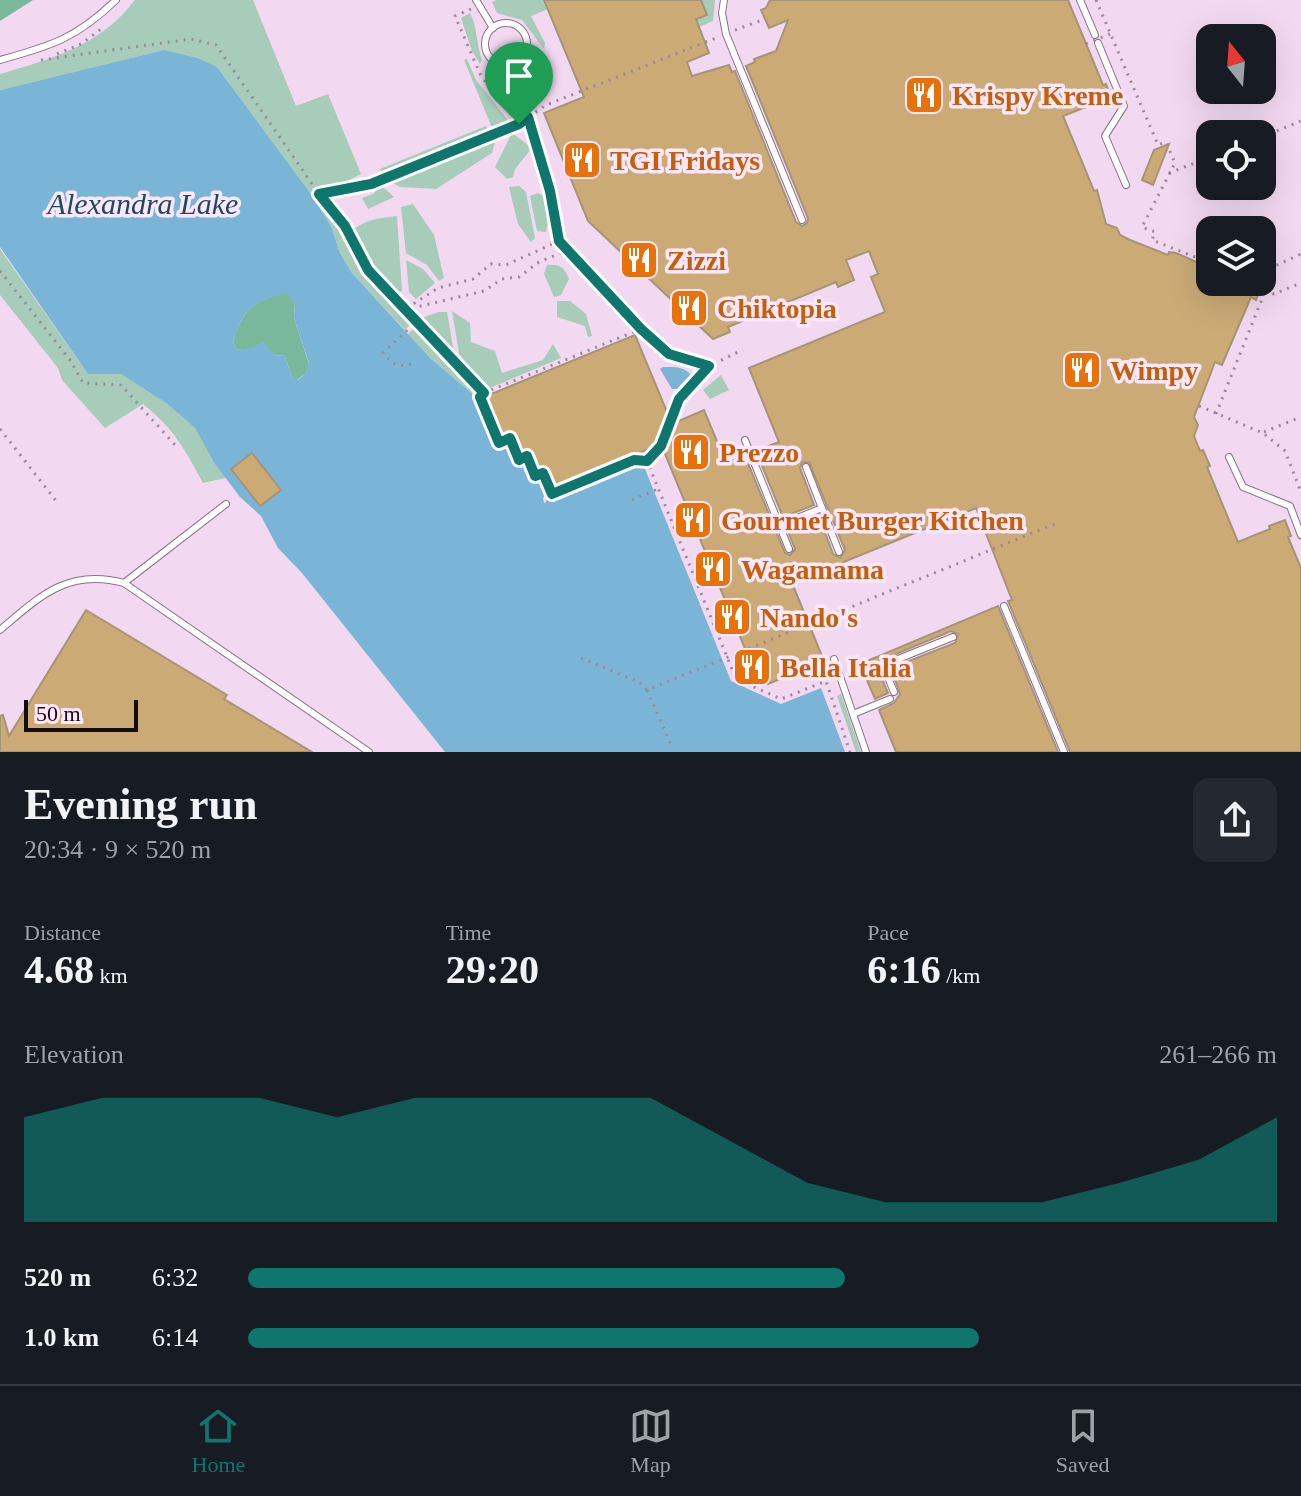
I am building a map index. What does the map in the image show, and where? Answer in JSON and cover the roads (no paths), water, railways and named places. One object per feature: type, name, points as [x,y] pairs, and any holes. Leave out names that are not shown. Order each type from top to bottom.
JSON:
[{"type":"lane","points":[[0,60],[59,43],[81,30],[116,0]]},
{"type":"lane","points":[[724,0],[722,13],[726,34],[802,220]]},
{"type":"lane","points":[[1080,0],[1095,35]]},
{"type":"lane","points":[[477,3],[493,28]]},
{"type":"lane","points":[[504,24],[521,30],[527,48],[520,60],[506,65],[489,57],[485,42],[493,28],[504,24]]},
{"type":"lane","points":[[1098,43],[1124,106],[1105,136],[1126,185]]},
{"type":"lane","points":[[745,440],[789,549]]},
{"type":"lane","points":[[1229,457],[1243,487],[1290,506],[1301,535]]},
{"type":"lane","points":[[806,467],[839,552]]},
{"type":"lane","points":[[124,583],[226,504]]},
{"type":"lane","points":[[780,525],[822,508]]},
{"type":"lane","points":[[0,630],[58,586],[87,578],[106,578],[124,583],[369,752]]},
{"type":"lane","points":[[1004,606],[1064,752]]},
{"type":"lane","points":[[853,714],[892,695],[883,665],[953,637]]},
{"type":"lane","points":[[834,659],[866,752]]},
{"type":"water","name":"Alexandra Lake","points":[[164,50],[197,58],[217,67],[308,190],[331,226],[340,253],[352,273],[430,358],[476,397],[496,445],[509,445],[516,461],[527,463],[532,478],[538,482],[543,479],[548,493],[543,498],[544,503],[643,464],[731,681],[781,704],[821,688],[845,752],[445,752],[302,573],[278,548],[261,516],[240,497],[215,464],[195,428],[166,403],[121,374],[88,374],[0,247],[0,90]],"holes":[[[287,293],[295,303],[294,318],[309,363],[306,373],[298,380],[291,375],[285,356],[274,355],[262,341],[254,347],[237,350],[233,342],[241,321],[258,303]]]},
{"type":"water","points":[[660,369],[682,369],[691,375],[677,389],[672,389]]},
{"type":"place","name":"Krispy Kreme","points":[[924,95]]},
{"type":"place","name":"TGI Fridays","points":[[582,160]]},
{"type":"place","name":"Zizzi","points":[[639,260]]},
{"type":"place","name":"Chiktopia","points":[[689,308]]},
{"type":"place","name":"Wimpy","points":[[1082,370]]},
{"type":"place","name":"Prezzo","points":[[691,452]]},
{"type":"place","name":"Gourmet Burger Kitchen","points":[[693,520]]},
{"type":"place","name":"Wagamama","points":[[713,569]]},
{"type":"place","name":"Nando's","points":[[732,617]]},
{"type":"place","name":"Bella Italia","points":[[752,667]]}]
